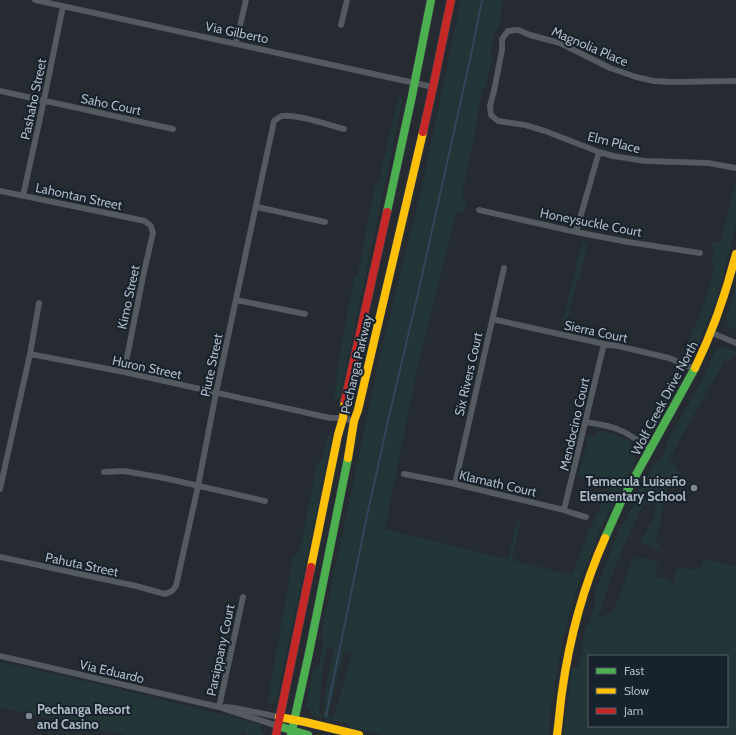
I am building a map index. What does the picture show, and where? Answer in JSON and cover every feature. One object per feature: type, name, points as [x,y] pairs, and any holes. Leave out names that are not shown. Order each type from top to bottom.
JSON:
[{"type":"main road","name":"Pechanga Parkway","points":[[276,735],[338,435],[343,418],[344,407],[431,0]]},
{"type":"main road","name":"Pechanga Parkway","points":[[292,733],[354,421],[358,410],[433,86],[451,0]]},
{"type":"main road","name":"Wolf Creek Drive North","points":[[557,735],[568,656],[587,586],[599,552],[621,502],[695,369],[712,333],[724,298],[736,254]]},
{"type":"main road","points":[[279,717],[359,735]]},
{"type":"main road","points":[[278,726],[292,733],[308,735]]},
{"type":"street","name":"Via Gilberto","points":[[36,0],[433,86]]},
{"type":"street","points":[[236,43],[246,0]]},
{"type":"street","points":[[341,25],[346,0]]},
{"type":"street","name":"Pashaho Street","points":[[22,196],[44,100],[63,6]]},
{"type":"street","name":"Magnolia Place","points":[[491,115],[490,106],[502,50],[502,39],[508,31],[518,30],[530,35],[560,43],[610,68],[636,77],[654,81],[736,81]]},
{"type":"street","name":"Saho Court","points":[[0,91],[173,128]]},
{"type":"street","name":"Elm Place","points":[[491,115],[498,121],[525,125],[545,131],[613,156],[645,161],[708,163],[736,168]]},
{"type":"street","name":"Piute Street","points":[[158,593],[165,594],[172,591],[176,586],[274,121],[280,116],[289,116],[344,129]]},
{"type":"street","points":[[576,232],[599,152]]},
{"type":"street","name":"Lahontan Street","points":[[0,191],[145,221],[151,226]]},
{"type":"street","points":[[257,207],[324,222]]},
{"type":"street","name":"Honeysuckle Court","points":[[479,210],[576,232],[700,253]]},
{"type":"street","name":"Kimo Street","points":[[124,372],[144,272],[154,233],[151,226]]},
{"type":"street","name":"Six Rivers Court","points":[[455,484],[504,268]]},
{"type":"street","points":[[236,300],[305,314]]},
{"type":"street","points":[[0,489],[30,354],[39,302]]},
{"type":"street","name":"Sierra Court","points":[[492,319],[669,358],[695,369]]},
{"type":"street","points":[[712,333],[736,343]]},
{"type":"street","name":"Mendocino Court","points":[[564,510],[604,344]]},
{"type":"street","name":"Huron Street","points":[[30,354],[124,372],[330,418],[343,418],[354,421]]},
{"type":"street","points":[[585,422],[618,429],[650,449]]},
{"type":"street","points":[[104,472],[124,471],[164,478],[265,501]]},
{"type":"street","name":"Klamath Court","points":[[404,474],[455,484],[564,510],[586,517]]},
{"type":"street","name":"Pahuta Street","points":[[0,558],[136,586],[158,593]]},
{"type":"street","name":"Parsippany Court","points":[[219,707],[243,597]]},
{"type":"street","name":"Via Eduardo","points":[[0,656],[219,707],[278,726]]},
{"type":"street","name":"Via Eduardo","points":[[219,707],[235,708],[279,717]]},
{"type":"green space","points":[[461,0],[503,0],[499,24],[500,26],[495,32],[492,42],[490,53],[493,54],[485,89],[483,89],[477,113],[478,117],[462,194],[467,202],[464,212],[456,214],[417,371],[385,529],[508,559],[518,518],[521,519],[512,560],[572,575],[589,531],[611,486],[578,477],[589,435],[593,437],[597,433],[596,430],[601,431],[620,437],[632,444],[630,447],[634,457],[637,459],[600,530],[581,577],[570,612],[556,677],[550,715],[549,735],[383,735],[348,727],[348,724],[314,716],[306,706],[313,673],[319,664],[323,646],[322,630],[382,346],[420,195]],"holes":[[[327,647],[334,649],[327,680],[323,715],[319,714],[322,673]],[[344,651],[352,652],[333,718],[328,716]]]},
{"type":"green space","points":[[398,97],[403,98],[339,401],[334,399],[337,371],[354,277],[358,274],[375,184],[379,181]]},
{"type":"green space","points":[[736,180],[736,225],[716,301],[694,354],[691,353],[681,359],[702,310],[715,267],[711,263],[714,254],[711,244],[721,241]]},
{"type":"green space","points":[[582,241],[588,243],[566,325],[562,324]]},
{"type":"green space","points":[[736,282],[736,325],[734,330],[729,328],[726,322]]},
{"type":"green space","points":[[723,347],[736,352],[736,355],[734,355],[731,361],[726,358],[668,461],[674,462],[679,472],[678,476],[670,475],[656,542],[663,552],[640,542],[653,519],[656,503],[651,502],[650,505],[644,503],[621,552],[598,619],[610,613],[615,607],[634,556],[641,559],[643,556],[656,562],[656,564],[658,564],[656,577],[671,580],[670,584],[673,585],[678,569],[681,567],[697,570],[698,566],[702,567],[703,559],[736,566],[736,735],[563,735],[572,668],[579,666],[585,628],[589,623],[596,599],[594,595],[621,525],[624,524],[637,500],[636,495],[655,463],[663,454],[667,442],[699,386],[715,351]]},
{"type":"green space","points":[[678,366],[679,367],[677,369],[680,376],[683,377],[653,430],[649,427],[642,430]]},
{"type":"green space","points":[[332,435],[276,702],[270,704],[268,701],[293,556],[299,553],[317,463],[322,460],[327,436]]},
{"type":"green space","points":[[0,662],[98,684],[259,724],[264,735],[245,735],[245,732],[241,731],[241,735],[126,735],[0,707]]},
{"type":"waterway","points":[[326,716],[365,525],[419,289],[482,0]]},
{"type":"traffic: fast","points":[[387,212],[431,0]]},
{"type":"traffic: fast","points":[[605,538],[621,502],[695,368]]},
{"type":"traffic: fast","points":[[291,735],[348,458]]},
{"type":"traffic: fast","points":[[278,726],[308,735]]},
{"type":"traffic: slow","points":[[348,458],[354,421],[358,410],[423,132]]},
{"type":"traffic: slow","points":[[695,368],[708,340],[728,283],[736,254]]},
{"type":"traffic: slow","points":[[311,567],[338,435],[343,418],[345,400]]},
{"type":"traffic: slow","points":[[557,735],[561,697],[573,633],[590,575],[605,538]]},
{"type":"traffic: slow","points":[[279,717],[359,735]]},
{"type":"traffic: jam","points":[[423,132],[451,0]]},
{"type":"traffic: jam","points":[[345,400],[387,212]]},
{"type":"traffic: jam","points":[[276,735],[311,567]]},
{"type":"place","name":"Temecula Luiseño Elementary School","points":[[694,488]]},
{"type":"place","name":"Pechanga Resort and Casino","points":[[29,716]]}]
